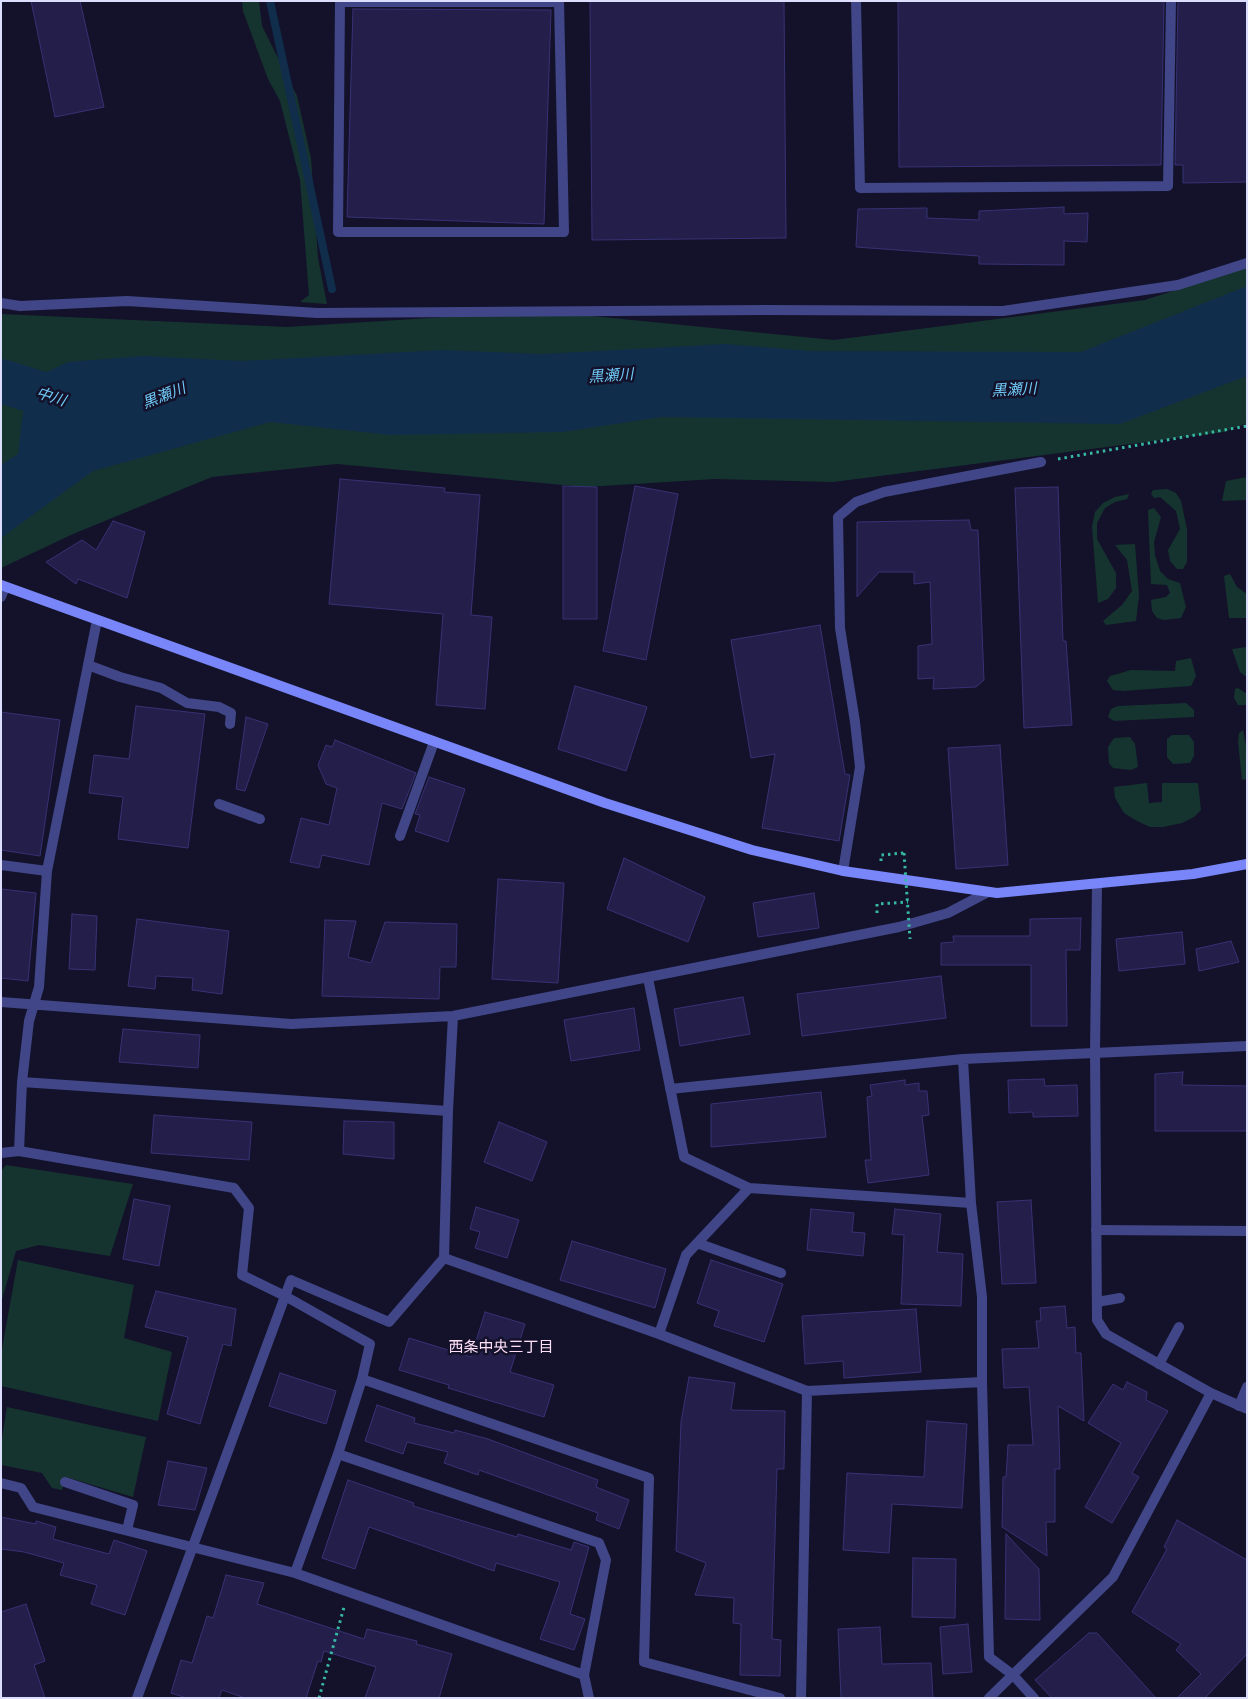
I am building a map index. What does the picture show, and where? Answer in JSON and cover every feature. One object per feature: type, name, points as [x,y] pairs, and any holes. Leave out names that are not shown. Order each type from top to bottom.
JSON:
[{"type":"street","points":[[559,1],[564,232],[338,232],[340,2],[559,1]]},
{"type":"street","points":[[856,1],[860,188],[870,188],[1168,186],[1170,1]]},
{"type":"street","points":[[1,303],[20,306],[127,301],[317,314],[764,310],[1003,311],[1178,285],[1247,263]]},
{"type":"street","points":[[844,871],[860,767],[840,628],[838,517],[856,502],[884,492],[1041,462]]},
{"type":"street","points":[[1,597],[3,586],[605,802],[752,850],[844,871],[988,892],[1097,884],[1193,874],[1247,864]]},
{"type":"street","points":[[20,1151],[22,1082],[33,1005],[39,987],[47,871],[97,620]]},
{"type":"street","points":[[88,665],[120,677],[161,688],[187,703],[219,707],[231,713],[230,724]]},
{"type":"street","points":[[400,836],[434,742]]},
{"type":"street","points":[[219,804],[260,819]]},
{"type":"street","points":[[1,865],[47,871]]},
{"type":"street","points":[[1097,884],[1095,1052],[1097,1320],[1106,1334],[1211,1393],[1243,1407],[1247,1387]]},
{"type":"street","points":[[1,1002],[290,1024],[453,1016],[899,926],[948,913],[988,892]]},
{"type":"street","points":[[648,978],[684,1157],[749,1188],[971,1203]]},
{"type":"street","points":[[137,1698],[291,1280],[389,1322],[444,1258],[453,1016]]},
{"type":"street","points":[[670,1089],[963,1059],[1247,1046]]},
{"type":"street","points":[[963,1059],[971,1203],[982,1297],[982,1382],[989,1657],[1013,1675],[1034,1698]]},
{"type":"street","points":[[22,1082],[448,1111]]},
{"type":"street","points":[[1,1153],[20,1151],[234,1188],[249,1208],[242,1275],[370,1344],[362,1380],[338,1454],[295,1572]]},
{"type":"street","points":[[659,1334],[686,1255],[749,1188]]},
{"type":"street","points":[[1096,1230],[1247,1231]]},
{"type":"street","points":[[697,1243],[782,1273]]},
{"type":"street","points":[[444,1258],[659,1334],[807,1391],[982,1382]]},
{"type":"street","points":[[1097,1302],[1120,1298]]},
{"type":"street","points":[[1159,1364],[1179,1326]]},
{"type":"street","points":[[362,1380],[649,1478],[644,1662],[780,1698]]},
{"type":"street","points":[[801,1698],[807,1391]]},
{"type":"street","points":[[989,1698],[1113,1577],[1211,1393]]},
{"type":"street","points":[[338,1454],[599,1543],[606,1560],[584,1675],[589,1698]]},
{"type":"street","points":[[65,1482],[134,1504],[127,1530]]},
{"type":"street","points":[[1,1483],[21,1488],[33,1506],[193,1548],[295,1572],[584,1675]]},
{"type":"path","points":[[1041,462],[1247,426]]},
{"type":"path","points":[[881,855],[904,853],[910,938]]},
{"type":"path","points":[[877,904],[908,902]]},
{"type":"path","points":[[320,1698],[348,1592]]},
{"type":"green space","points":[[242,1],[259,1],[262,26],[297,96],[311,158],[318,258],[327,304],[300,302],[309,295],[300,180],[280,101],[268,79],[243,11]]},
{"type":"green space","points":[[1247,267],[1247,423],[1224,432],[833,482],[715,479],[585,487],[337,464],[212,477],[73,534],[1,568],[1,314],[287,327],[541,311],[834,340],[1145,300]]},
{"type":"green space","points":[[1247,477],[1247,500],[1222,501],[1226,481]]},
{"type":"green space","points":[[1167,489],[1176,493],[1181,501],[1187,529],[1187,562],[1183,569],[1177,569],[1170,561],[1168,550],[1180,529],[1176,511],[1160,497],[1154,498],[1151,494],[1153,490]]},
{"type":"green space","points":[[1129,494],[1127,499],[1115,502],[1105,508],[1097,523],[1097,539],[1116,573],[1116,588],[1108,599],[1098,603],[1092,527],[1095,512],[1103,503],[1115,497]]},
{"type":"green space","points":[[1154,508],[1161,517],[1154,542],[1155,555],[1160,571],[1168,579],[1180,583],[1186,607],[1181,618],[1164,620],[1157,618],[1152,611],[1151,600],[1166,597],[1170,593],[1167,585],[1151,584],[1148,510]]},
{"type":"green space","points":[[1135,544],[1139,596],[1136,621],[1106,625],[1103,621],[1122,605],[1132,591],[1127,560],[1115,545]]},
{"type":"green space","points":[[1230,574],[1237,587],[1247,594],[1247,618],[1229,618],[1224,576]]},
{"type":"green space","points":[[1247,647],[1247,677],[1240,672],[1232,649]]},
{"type":"green space","points":[[1191,658],[1196,676],[1191,686],[1123,691],[1113,690],[1107,681],[1110,676],[1131,670],[1175,671],[1176,661]]},
{"type":"green space","points":[[1238,688],[1247,694],[1247,705],[1238,705],[1234,698],[1235,689]]},
{"type":"green space","points":[[1186,703],[1194,710],[1194,717],[1114,721],[1108,717],[1111,709],[1118,706]]},
{"type":"green space","points":[[1243,730],[1247,751],[1247,779],[1242,780],[1238,742],[1239,733]]},
{"type":"green space","points":[[1172,735],[1189,735],[1194,742],[1194,756],[1190,763],[1173,764],[1167,757],[1167,739]]},
{"type":"green space","points":[[1130,737],[1135,744],[1138,767],[1131,770],[1113,768],[1109,763],[1108,747],[1114,738]]},
{"type":"green space","points":[[1147,783],[1149,803],[1162,802],[1162,783],[1198,783],[1201,810],[1194,817],[1182,823],[1163,827],[1150,827],[1137,821],[1124,813],[1115,798],[1114,787]]},
{"type":"green space","points":[[6,1165],[133,1184],[110,1256],[39,1245],[16,1251],[1,1303],[1,1171]]},
{"type":"green space","points":[[18,1260],[134,1285],[124,1338],[172,1352],[158,1421],[1,1386],[1,1354]]},
{"type":"green space","points":[[7,1407],[146,1437],[133,1497],[66,1477],[62,1490],[52,1488],[42,1473],[1,1465],[1,1443]]},
{"type":"water","name":"黒瀬川","points":[[1247,286],[1247,376],[1120,424],[661,417],[563,432],[391,435],[270,422],[93,471],[1,538],[1,465],[18,454],[22,419],[30,380],[68,362],[144,356],[242,361],[442,350],[542,354],[726,344],[811,351],[1081,352]]},
{"type":"building","points":[[31,1],[80,1],[104,107],[55,117]]},
{"type":"building","points":[[590,1],[784,1],[786,238],[592,240]]},
{"type":"building","points":[[898,1],[1164,1],[1161,165],[899,167]]},
{"type":"building","points":[[1178,1],[1247,1],[1247,182],[1183,183],[1183,165],[1175,165]]},
{"type":"building","points":[[353,9],[551,10],[544,224],[347,217]]},
{"type":"building","points":[[1064,207],[1064,214],[1088,213],[1087,242],[1064,241],[1064,265],[979,264],[979,256],[856,247],[858,209],[927,208],[927,218],[979,220],[979,211]]},
{"type":"building","points":[[340,479],[445,488],[444,492],[480,495],[471,615],[492,617],[485,709],[436,705],[443,614],[329,604]]},
{"type":"building","points":[[563,486],[597,487],[597,619],[563,619]]},
{"type":"building","points":[[635,486],[678,494],[646,660],[603,651]]},
{"type":"building","points":[[1058,487],[1063,641],[1066,641],[1072,725],[1024,728],[1015,488]]},
{"type":"building","points":[[969,520],[971,530],[978,530],[984,680],[976,687],[933,689],[934,678],[918,679],[918,646],[932,644],[930,582],[914,584],[914,572],[879,572],[857,597],[857,522]]},
{"type":"building","points":[[113,521],[145,532],[127,598],[78,579],[76,584],[46,562],[82,540],[96,550]]},
{"type":"building","points":[[820,625],[845,774],[850,775],[839,841],[762,828],[775,754],[751,758],[731,640]]},
{"type":"building","points":[[575,686],[647,707],[626,771],[558,749]]},
{"type":"building","points":[[136,706],[205,714],[188,848],[118,839],[123,797],[89,793],[94,755],[129,759]]},
{"type":"building","points":[[1,712],[60,720],[40,856],[1,850]]},
{"type":"building","points":[[246,717],[268,724],[245,791],[236,789]]},
{"type":"building","points":[[335,740],[416,773],[402,809],[382,803],[369,865],[322,855],[319,868],[290,862],[301,818],[329,825],[337,788],[326,784],[318,765],[326,745],[332,747]]},
{"type":"building","points":[[1000,745],[1008,865],[956,869],[948,748]]},
{"type":"building","points":[[429,777],[465,789],[448,842],[415,831],[420,815],[415,814]]},
{"type":"building","points":[[624,858],[705,897],[688,942],[607,909]]},
{"type":"building","points":[[498,879],[564,883],[558,983],[492,979]]},
{"type":"building","points":[[1,889],[36,893],[28,981],[1,978]]},
{"type":"building","points":[[814,893],[819,928],[758,937],[753,903]]},
{"type":"building","points":[[72,914],[97,916],[95,970],[69,969]]},
{"type":"building","points":[[1081,918],[1080,950],[1066,950],[1067,1026],[1031,1026],[1031,965],[941,965],[941,943],[954,942],[953,936],[1030,936],[1030,919]]},
{"type":"building","points":[[137,919],[229,931],[222,994],[192,990],[193,978],[156,976],[155,989],[128,986]]},
{"type":"building","points":[[325,920],[356,921],[348,957],[371,963],[385,922],[457,924],[456,967],[440,967],[439,999],[322,996]]},
{"type":"building","points":[[1182,932],[1185,964],[1119,971],[1116,939]]},
{"type":"building","points":[[1231,941],[1239,962],[1199,971],[1196,949]]},
{"type":"building","points":[[941,976],[946,1018],[802,1036],[797,994]]},
{"type":"building","points":[[743,997],[750,1034],[680,1046],[674,1009]]},
{"type":"building","points":[[634,1008],[640,1050],[571,1061],[564,1020]]},
{"type":"building","points":[[123,1029],[200,1035],[198,1068],[119,1062]]},
{"type":"building","points":[[1183,1072],[1182,1085],[1247,1086],[1247,1131],[1155,1131],[1155,1074]]},
{"type":"building","points":[[1044,1079],[1045,1086],[1077,1085],[1078,1116],[1033,1117],[1033,1112],[1009,1113],[1008,1080]]},
{"type":"building","points":[[905,1080],[905,1085],[919,1083],[919,1091],[927,1091],[929,1115],[922,1116],[929,1175],[868,1183],[865,1160],[871,1160],[867,1097],[872,1096],[870,1085]]},
{"type":"building","points":[[821,1092],[826,1137],[711,1147],[711,1104]]},
{"type":"building","points":[[154,1115],[252,1122],[249,1160],[151,1153]]},
{"type":"building","points":[[344,1121],[394,1122],[394,1159],[343,1154]]},
{"type":"building","points":[[499,1122],[547,1142],[532,1181],[484,1162]]},
{"type":"building","points":[[134,1199],[170,1206],[159,1266],[123,1259]]},
{"type":"building","points":[[1031,1200],[1036,1283],[1002,1284],[997,1202]]},
{"type":"building","points":[[476,1207],[519,1220],[507,1258],[475,1248],[480,1232],[470,1229]]},
{"type":"building","points":[[811,1209],[854,1213],[852,1232],[865,1233],[863,1256],[807,1250]]},
{"type":"building","points":[[895,1209],[941,1214],[937,1252],[963,1254],[961,1306],[901,1304],[904,1235],[892,1234]]},
{"type":"building","points":[[572,1241],[666,1269],[655,1308],[560,1280]]},
{"type":"building","points":[[711,1260],[783,1284],[764,1342],[714,1326],[719,1311],[697,1303]]},
{"type":"building","points":[[156,1291],[236,1309],[231,1346],[223,1344],[200,1424],[167,1414],[188,1337],[145,1327]]},
{"type":"building","points":[[1065,1306],[1067,1328],[1075,1327],[1076,1353],[1081,1353],[1084,1421],[1058,1406],[1060,1469],[1055,1469],[1055,1522],[1046,1522],[1047,1556],[1002,1527],[1003,1477],[1006,1477],[1008,1445],[1033,1445],[1029,1387],[1004,1388],[1002,1349],[1039,1348],[1036,1321],[1041,1321],[1040,1308]]},
{"type":"building","points":[[916,1309],[921,1372],[844,1378],[843,1361],[805,1364],[802,1316]]},
{"type":"building","points":[[485,1312],[525,1324],[510,1372],[554,1385],[544,1417],[448,1388],[449,1385],[399,1370],[409,1338],[471,1357]]},
{"type":"building","points":[[280,1373],[336,1391],[326,1424],[269,1406]]},
{"type":"building","points":[[689,1377],[735,1383],[731,1410],[785,1411],[784,1469],[777,1469],[772,1639],[781,1640],[780,1676],[740,1675],[741,1624],[733,1623],[734,1598],[695,1595],[706,1563],[676,1551],[681,1422]]},
{"type":"building","points":[[1127,1382],[1147,1392],[1146,1400],[1168,1411],[1132,1473],[1139,1477],[1112,1523],[1085,1507],[1121,1443],[1088,1423],[1113,1384],[1123,1390]]},
{"type":"building","points":[[377,1405],[415,1418],[414,1423],[454,1433],[455,1430],[488,1439],[598,1480],[596,1487],[629,1500],[619,1529],[596,1520],[598,1513],[479,1470],[478,1475],[444,1463],[448,1452],[407,1442],[403,1454],[365,1441]]},
{"type":"building","points":[[927,1421],[967,1424],[962,1508],[892,1504],[889,1553],[843,1550],[847,1473],[924,1477]]},
{"type":"building","points":[[168,1461],[207,1468],[195,1510],[158,1505]]},
{"type":"building","points":[[348,1480],[414,1503],[413,1506],[517,1537],[518,1534],[571,1550],[574,1542],[589,1547],[570,1614],[585,1619],[574,1650],[540,1639],[560,1582],[496,1563],[494,1571],[369,1527],[355,1569],[322,1558]]},
{"type":"building","points":[[1,1517],[36,1524],[36,1521],[56,1527],[53,1539],[109,1554],[114,1540],[147,1551],[125,1615],[91,1604],[97,1585],[60,1575],[64,1563],[24,1552],[1,1549]]},
{"type":"building","points":[[1177,1520],[1247,1560],[1247,1654],[1205,1698],[1177,1698],[1201,1674],[1176,1650],[1181,1644],[1132,1612],[1167,1549],[1164,1547]]},
{"type":"building","points":[[1006,1534],[1039,1569],[1040,1620],[1005,1619]]},
{"type":"building","points":[[913,1558],[956,1559],[955,1618],[912,1617]]},
{"type":"building","points":[[226,1575],[264,1583],[257,1604],[364,1639],[367,1629],[417,1641],[416,1644],[452,1654],[439,1698],[365,1698],[376,1667],[324,1651],[321,1662],[318,1661],[306,1698],[245,1698],[222,1690],[219,1698],[187,1698],[171,1693],[181,1660],[192,1663],[207,1616],[213,1618]]},
{"type":"building","points":[[26,1604],[45,1661],[34,1665],[45,1698],[1,1698],[1,1612]]},
{"type":"building","points":[[968,1624],[972,1672],[943,1674],[940,1627]]},
{"type":"building","points":[[880,1627],[882,1664],[931,1663],[933,1698],[841,1698],[838,1629]]},
{"type":"building","points":[[1089,1633],[1097,1633],[1156,1698],[1052,1698],[1035,1680]]},
{"type":"waterway","points":[[270,1],[332,289]]},
{"type":"waterway","name":"中川","points":[[1,381],[84,407]]},
{"type":"district","name":"西条中央三丁目","points":[[501,1347]]}]
